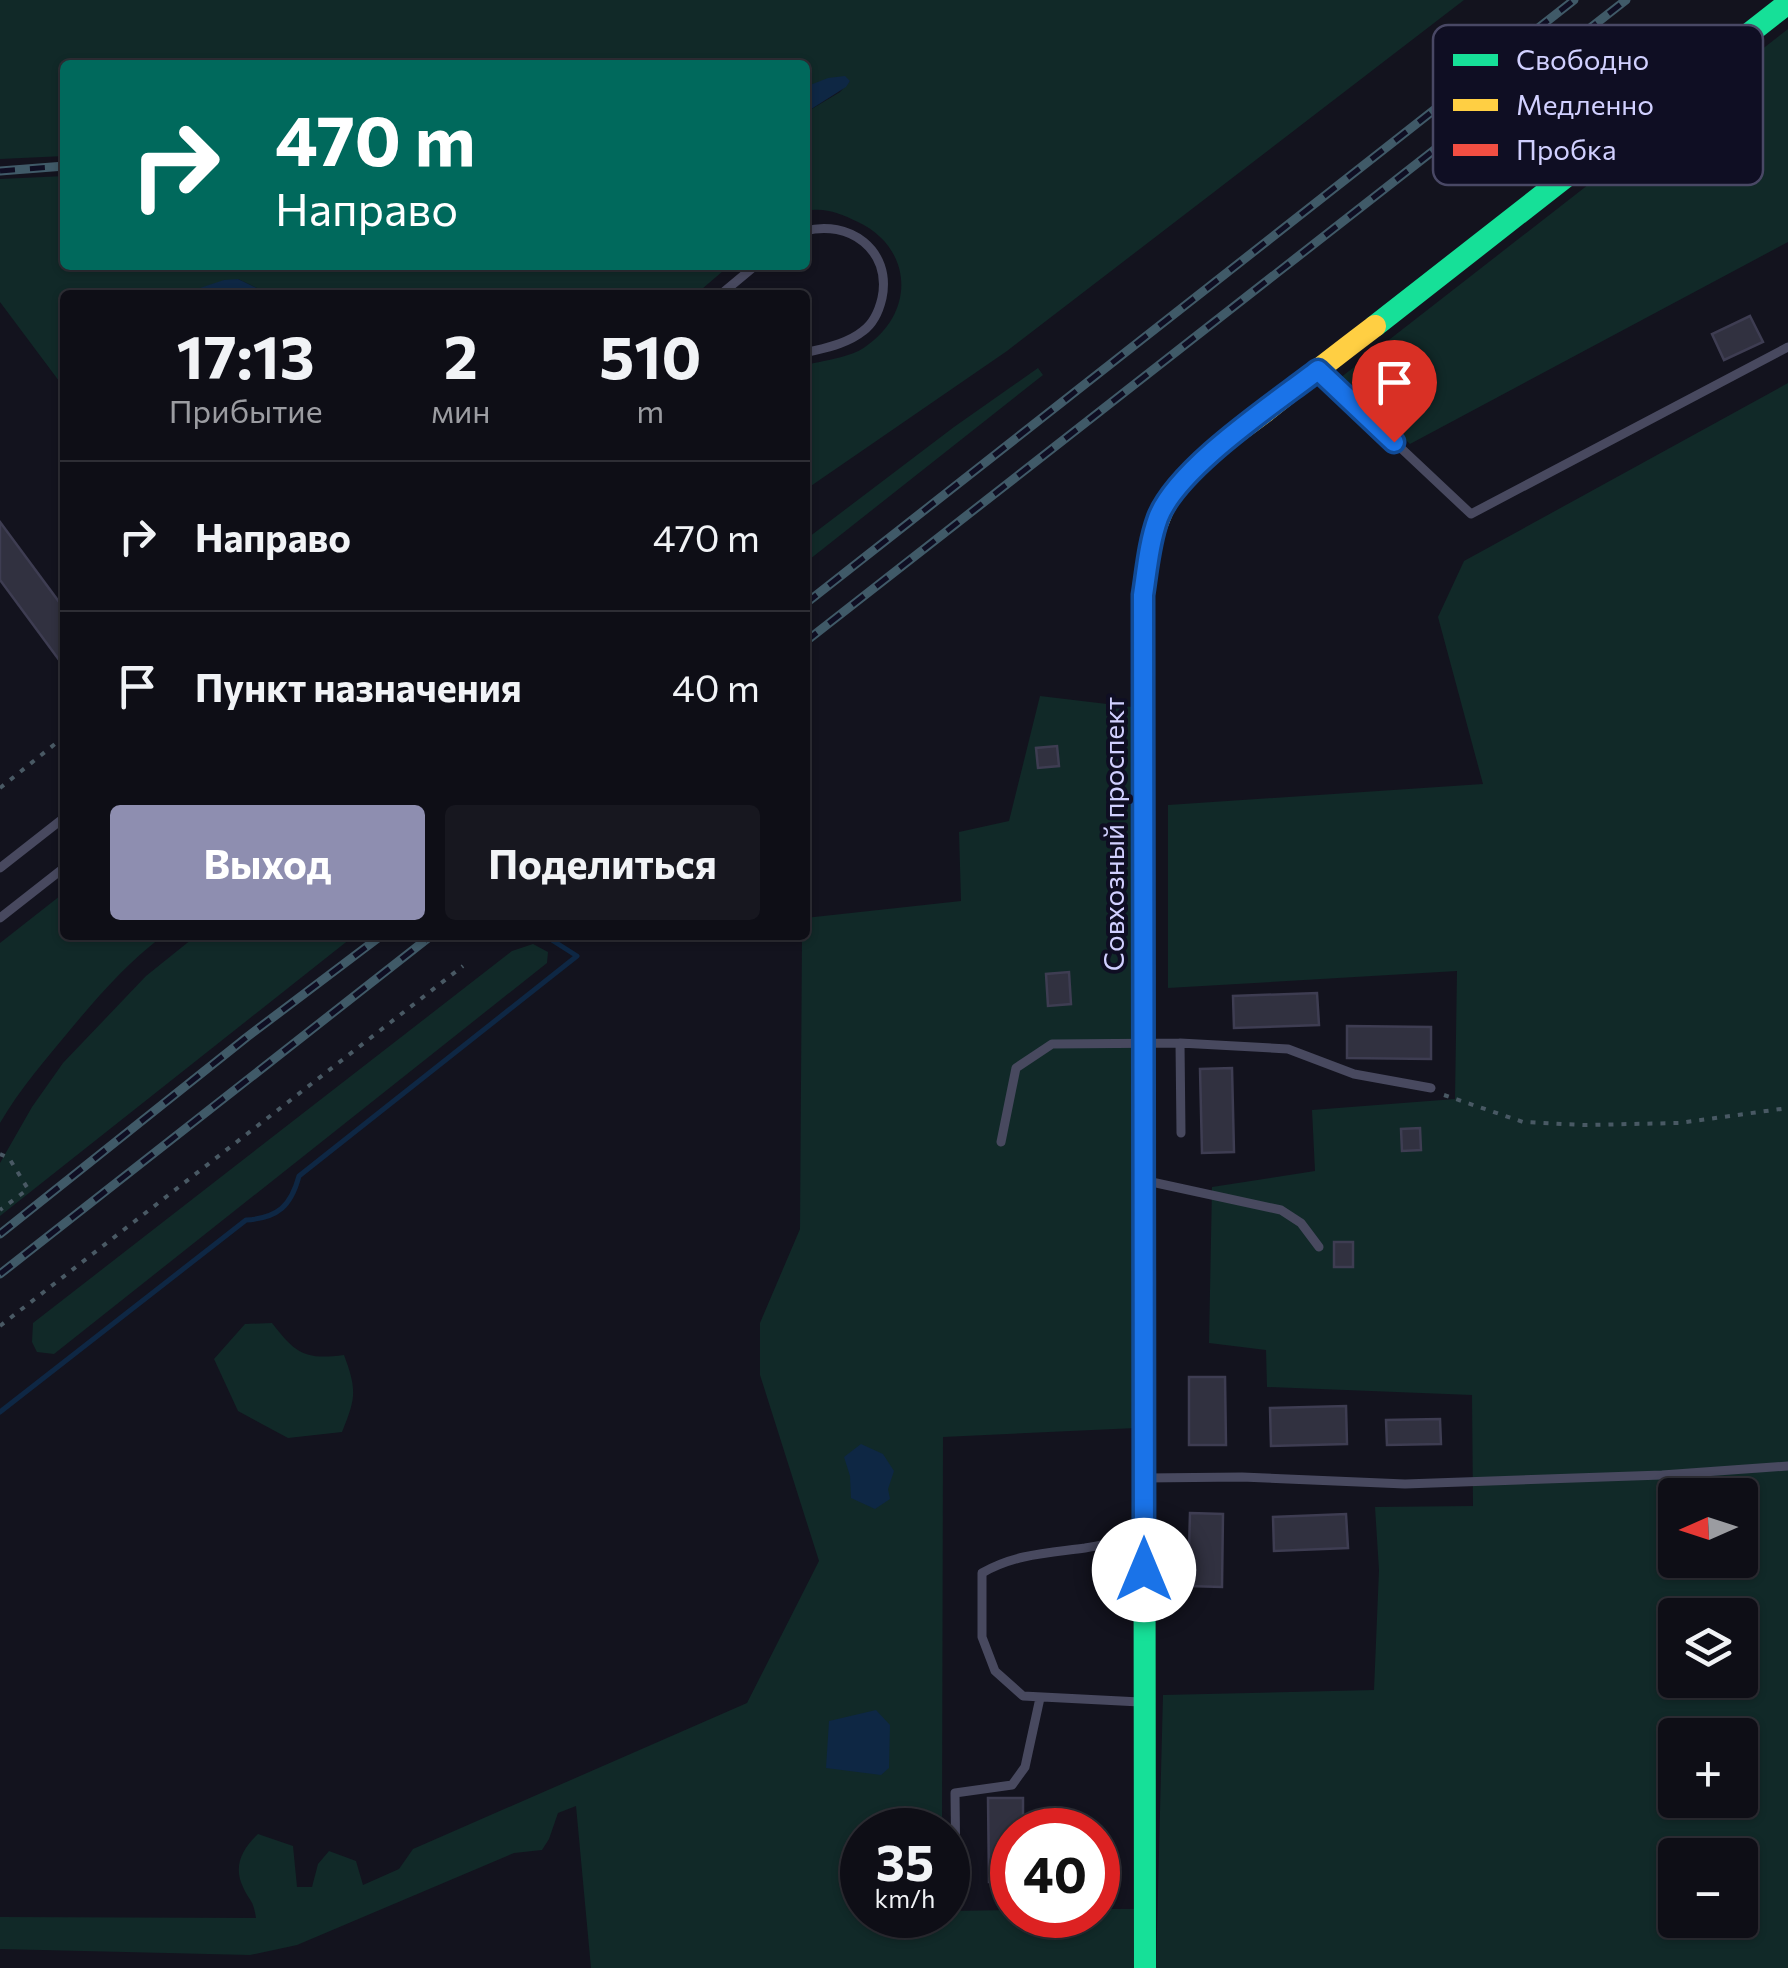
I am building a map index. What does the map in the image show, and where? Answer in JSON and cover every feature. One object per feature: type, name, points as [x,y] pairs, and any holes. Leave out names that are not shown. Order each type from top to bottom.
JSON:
[{"type":"street","name":"Совхозный проспект","points":[[1763,26],[1787,7]]},
{"type":"street","name":"Совхозный проспект","points":[[1145,1968],[1143,595],[1148,554],[1160,515],[1178,485],[1209,455],[1557,185]]},
{"type":"lane","points":[[810,230],[824,227],[845,231],[864,242],[876,255],[884,290],[879,312],[864,331],[845,342],[810,352]]},
{"type":"lane","points":[[726,290],[750,270]]},
{"type":"lane","points":[[1318,370],[1471,514],[1788,346]]},
{"type":"lane","points":[[0,868],[60,821]]},
{"type":"lane","points":[[0,918],[60,870]]},
{"type":"lane","points":[[1180,1043],[1181,1133]]},
{"type":"lane","points":[[1000,1142],[1016,1068],[1052,1044],[1180,1043],[1288,1049],[1354,1074],[1430,1088]]},
{"type":"lane","points":[[1144,1180],[1281,1210],[1302,1223],[1319,1247]]},
{"type":"lane","points":[[1144,1478],[1242,1477],[1405,1484],[1662,1475],[1788,1466]]},
{"type":"lane","points":[[1144,1536],[1044,1552],[996,1565],[982,1573],[982,1637],[995,1671],[1023,1696],[1144,1702]]},
{"type":"lane","points":[[955,1808],[955,1793],[1012,1786],[1026,1767],[1040,1698]]},
{"type":"path","points":[[0,788],[60,740]]},
{"type":"path","points":[[0,1326],[463,966]]},
{"type":"path","points":[[1430,1088],[1524,1122],[1679,1123],[1788,1108]]},
{"type":"path","points":[[0,1154],[10,1158],[28,1189],[0,1210]]},
{"type":"green space","points":[[0,0],[1464,0],[1007,351],[810,487],[810,364],[859,350],[882,333],[900,299],[901,282],[898,264],[876,233],[838,214],[810,211],[810,110],[840,92],[850,81],[810,86],[810,60],[60,60],[60,156],[0,159]]},
{"type":"green space","points":[[1788,29],[1788,242],[1410,444],[1340,378],[1588,185],[1763,185],[1763,48]]},
{"type":"green space","points":[[60,176],[60,270],[724,270],[701,290],[261,290],[238,279],[197,290],[60,290],[60,382],[0,302],[0,179]]},
{"type":"green space","points":[[1038,368],[1043,375],[810,559],[810,536]]},
{"type":"green space","points":[[1788,383],[1788,1968],[1156,1968],[1163,1695],[1374,1690],[1379,1570],[1375,1507],[1473,1506],[1472,1395],[1267,1387],[1266,1350],[1209,1343],[1212,1187],[1315,1171],[1312,1110],[1455,1099],[1457,971],[1168,988],[1168,805],[1483,784],[1438,617],[1464,561]]},
{"type":"green space","points":[[1040,696],[1132,707],[1136,1428],[943,1437],[942,1808],[840,1808],[840,1938],[970,1938],[970,1911],[990,1910],[990,1938],[1120,1938],[1120,1909],[1140,1909],[1140,1968],[591,1968],[576,1806],[558,1813],[542,1850],[514,1853],[297,1945],[250,1955],[0,1949],[0,1917],[256,1918],[239,1865],[258,1834],[293,1846],[297,1887],[312,1887],[318,1864],[329,1851],[356,1861],[363,1885],[399,1869],[413,1849],[747,1703],[819,1561],[760,1375],[760,1323],[800,1229],[802,940],[810,940],[810,917],[961,901],[959,832],[1009,821]]},
{"type":"green space","points":[[60,896],[60,940],[158,940],[92,1004],[33,1075],[0,1123],[0,943]]},
{"type":"green space","points":[[191,940],[349,940],[0,1216],[0,1163],[32,1107],[63,1063],[146,976]]},
{"type":"green space","points":[[533,944],[548,952],[547,963],[54,1354],[37,1352],[32,1342],[33,1323],[512,951]]},
{"type":"green space","points":[[272,1323],[302,1352],[344,1355],[353,1394],[342,1432],[288,1438],[238,1411],[214,1359],[245,1324]]},
{"type":"water","points":[[845,76],[850,81],[810,110],[810,85]]},
{"type":"water","points":[[238,279],[261,290],[194,290]]},
{"type":"water","points":[[861,1444],[883,1454],[894,1471],[888,1489],[890,1499],[875,1509],[851,1498],[844,1457]]},
{"type":"water","points":[[876,1710],[890,1725],[889,1768],[881,1775],[826,1768],[829,1721]]},
{"type":"building","points":[[1750,316],[1763,342],[1724,360],[1712,334]]},
{"type":"building","points":[[0,522],[60,603],[60,661],[0,580]]},
{"type":"building","points":[[1057,746],[1059,766],[1038,768],[1036,748]]},
{"type":"building","points":[[1069,972],[1071,1004],[1048,1006],[1046,974]]},
{"type":"building","points":[[1317,993],[1319,1025],[1234,1028],[1233,996]]},
{"type":"building","points":[[1347,1026],[1431,1027],[1431,1059],[1347,1058]]},
{"type":"building","points":[[1232,1068],[1234,1152],[1202,1153],[1200,1069]]},
{"type":"building","points":[[1420,1128],[1421,1150],[1402,1151],[1401,1129]]},
{"type":"building","points":[[1334,1242],[1353,1242],[1353,1267],[1334,1267]]},
{"type":"building","points":[[1189,1377],[1225,1377],[1226,1445],[1189,1445]]},
{"type":"building","points":[[1346,1406],[1347,1444],[1271,1446],[1270,1408]]},
{"type":"building","points":[[1440,1419],[1441,1444],[1387,1445],[1386,1420]]},
{"type":"building","points":[[1190,1513],[1223,1514],[1222,1587],[1188,1586]]},
{"type":"building","points":[[1346,1514],[1348,1548],[1274,1551],[1273,1517]]},
{"type":"building","points":[[988,1798],[1023,1798],[1023,1808],[990,1808],[989,1882]]},
{"type":"waterway","points":[[0,1412],[246,1220],[282,1208],[299,1176],[577,956],[552,940]]},
{"type":"railway","points":[[1542,25],[1574,0]]},
{"type":"railway","points":[[1594,25],[1626,0]]},
{"type":"railway","points":[[810,600],[1433,111]]},
{"type":"railway","points":[[810,638],[1433,151]]},
{"type":"railway","points":[[0,171],[60,166]]},
{"type":"railway","points":[[0,1234],[375,940]]},
{"type":"railway","points":[[0,1274],[426,940]]},
{"type":"traffic: fast","points":[[1760,25],[1788,3]]},
{"type":"traffic: fast","points":[[1375,326],[1555,185]]},
{"type":"traffic: fast","points":[[1144,1092],[1145,1968]]},
{"type":"traffic: slow","points":[[1143,664],[1146,568],[1155,530],[1171,496],[1207,456],[1375,326]]},
{"type":"traffic: jam","points":[[1143,664],[1144,1092]]},
{"type":"route","points":[[1144,1570],[1143,595],[1148,554],[1160,515],[1178,485],[1209,455],[1318,370],[1394,442]]}]
